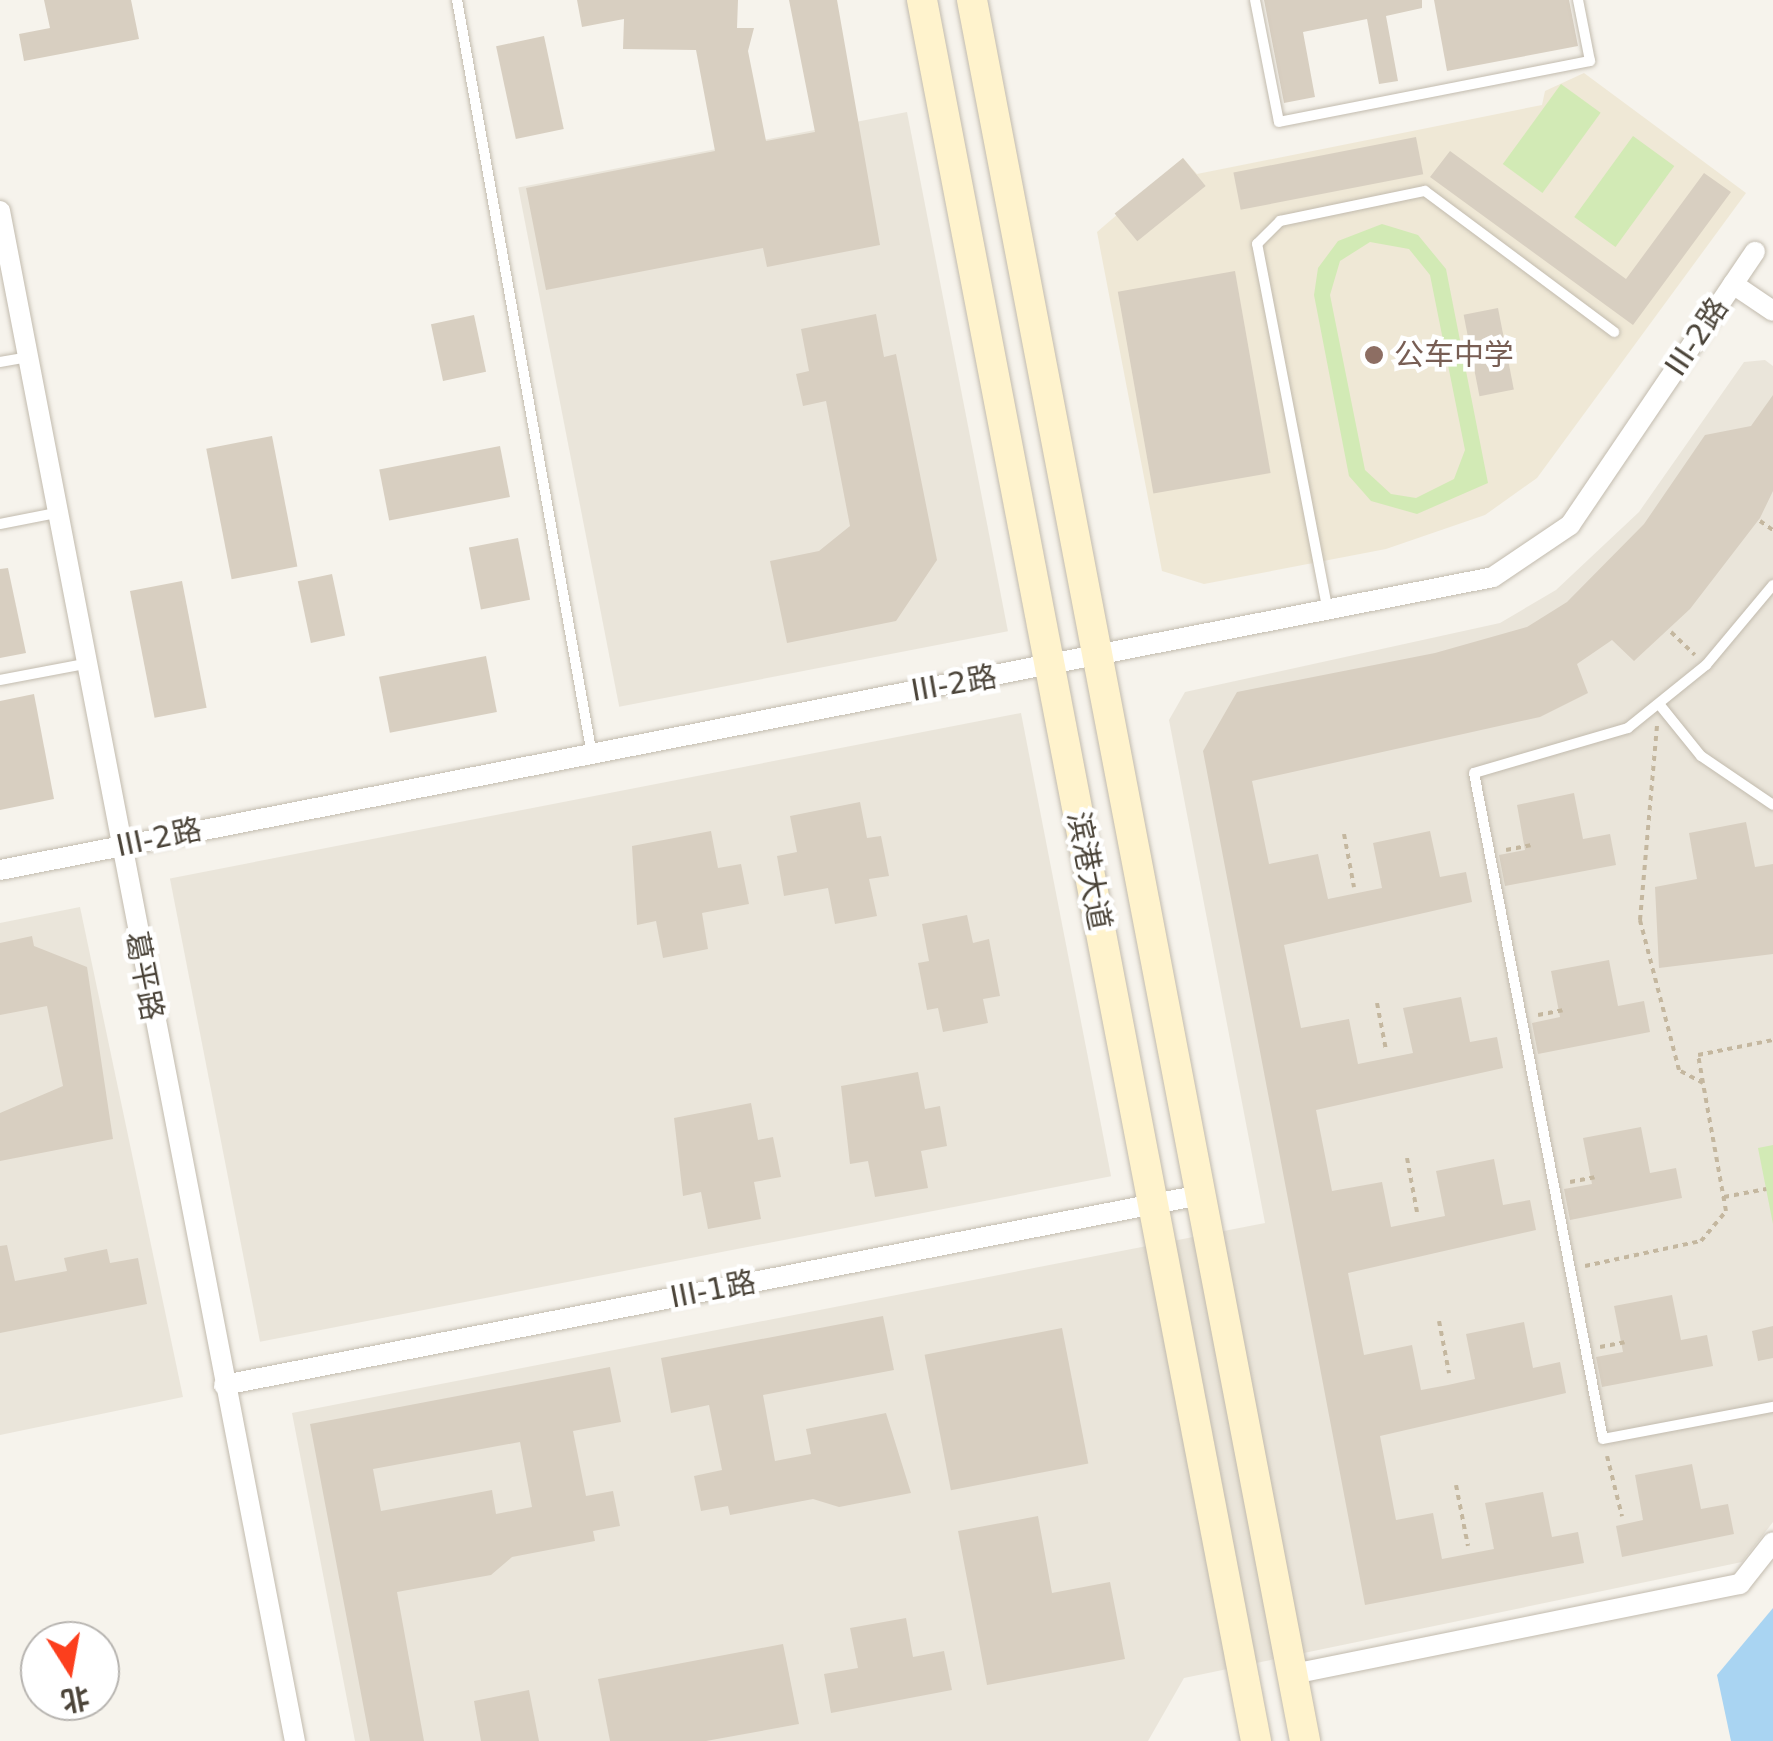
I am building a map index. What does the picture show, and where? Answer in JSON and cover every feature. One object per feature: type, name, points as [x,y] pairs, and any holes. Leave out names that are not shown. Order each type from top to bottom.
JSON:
[{"type":"main road","name":"滨港大道","points":[[922,0],[1256,1741]]},
{"type":"main road","name":"滨港大道","points":[[972,0],[1306,1741]]},
{"type":"street","name":"葛平路","points":[[0,211],[119,847],[294,1741]]},
{"type":"street","name":"III-2路","points":[[0,870],[591,749],[1098,658],[1493,577],[1537,552],[1570,525],[1755,252]]},
{"type":"street","points":[[1733,284],[1773,310]]},
{"type":"street","name":"III-1路","points":[[224,1385],[1201,1195]]},
{"type":"street","points":[[1292,1674],[1740,1584],[1773,1542]]},
{"type":"lane","points":[[457,0],[591,749]]},
{"type":"lane","points":[[1255,0],[1279,122],[1590,61],[1578,0]]},
{"type":"lane","points":[[1329,613],[1257,244],[1280,221],[1425,192],[1614,332]]},
{"type":"lane","points":[[0,362],[27,356]]},
{"type":"lane","points":[[0,524],[56,514]]},
{"type":"lane","points":[[1773,585],[1706,665],[1628,728],[1566,752],[1474,773],[1603,1439],[1773,1406]]},
{"type":"lane","points":[[0,680],[85,664]]},
{"type":"lane","points":[[1659,704],[1700,756],[1773,806]]},
{"type":"path","points":[[1760,521],[1773,530]]},
{"type":"path","points":[[1671,632],[1706,665]]},
{"type":"path","points":[[1659,704],[1640,920],[1679,1070],[1703,1083]]},
{"type":"path","points":[[1344,834],[1354,887]]},
{"type":"path","points":[[1490,853],[1530,845]]},
{"type":"path","points":[[1377,1003],[1386,1050]]},
{"type":"path","points":[[1522,1018],[1563,1010]]},
{"type":"path","points":[[1570,1269],[1701,1241],[1726,1211],[1698,1054],[1773,1040]]},
{"type":"path","points":[[1407,1158],[1417,1212]]},
{"type":"path","points":[[1554,1185],[1595,1177]]},
{"type":"path","points":[[1724,1197],[1766,1189]]},
{"type":"path","points":[[1438,1321],[1449,1373]]},
{"type":"path","points":[[1586,1350],[1625,1342]]},
{"type":"path","points":[[1607,1456],[1622,1516]]},
{"type":"path","points":[[1456,1485],[1468,1546]]},
{"type":"shaded area","name":"公车中学","points":[[1584,73],[1746,193],[1537,478],[1485,515],[1386,549],[1204,584],[1162,571],[1097,232],[1183,158],[1197,174],[1542,105],[1545,91]]},
{"type":"shaded area","points":[[907,112],[1008,631],[619,707],[518,188]]},
{"type":"shaded area","points":[[1765,360],[1773,366],[1773,1522],[1742,1562],[1184,1678],[1148,1741],[355,1741],[292,1413],[1265,1223],[1169,720],[1185,692],[1500,623],[1556,590],[1639,512],[1744,362]]},
{"type":"shaded area","points":[[1021,713],[1111,1176],[260,1342],[170,878]]},
{"type":"shaded area","points":[[80,907],[183,1397],[0,1435],[0,923]]},
{"type":"green space","points":[[1561,84],[1601,113],[1542,193],[1503,164]]},
{"type":"green space","points":[[1633,136],[1674,166],[1615,247],[1574,217]]},
{"type":"green space","points":[[1382,224],[1418,235],[1446,269],[1488,483],[1417,514],[1371,501],[1349,476],[1314,295],[1318,268],[1338,241]],"holes":[[[1370,242],[1409,249],[1430,275],[1465,450],[1454,479],[1416,498],[1391,494],[1365,470],[1330,295],[1340,261]]]},
{"type":"green space","points":[[1773,1145],[1773,1224],[1758,1148]]},
{"type":"water","points":[[1773,1608],[1773,1741],[1731,1741],[1717,1675]]},
{"type":"building","points":[[44,0],[131,0],[139,39],[24,61],[19,34],[50,28]]},
{"type":"building","points":[[577,0],[738,0],[737,28],[754,28],[748,51],[766,141],[815,132],[789,0],[837,0],[880,245],[767,267],[763,248],[546,290],[526,188],[715,151],[696,50],[623,49],[624,19],[582,27]]},
{"type":"building","points":[[1264,0],[1422,0],[1422,8],[1386,16],[1398,81],[1379,84],[1367,19],[1303,32],[1315,97],[1284,103]]},
{"type":"building","points":[[1434,0],[1569,0],[1578,46],[1447,71]]},
{"type":"building","points":[[544,36],[564,129],[516,139],[496,46]]},
{"type":"building","points":[[1416,137],[1423,174],[1241,210],[1233,172]]},
{"type":"building","points":[[1450,151],[1626,279],[1704,173],[1731,192],[1633,325],[1430,177]]},
{"type":"building","points":[[1183,158],[1206,186],[1137,241],[1115,213]]},
{"type":"building","points":[[1235,271],[1271,473],[1153,494],[1118,292]]},
{"type":"building","points":[[1498,308],[1514,389],[1479,396],[1464,315]]},
{"type":"building","points":[[876,314],[884,357],[896,354],[937,560],[896,621],[787,643],[770,561],[819,551],[850,526],[826,401],[803,406],[796,374],[809,371],[801,329]]},
{"type":"building","points":[[474,315],[486,372],[443,381],[431,324]]},
{"type":"building","points":[[1773,395],[1773,491],[1760,518],[1690,609],[1634,661],[1612,640],[1577,664],[1588,693],[1540,717],[1252,781],[1269,864],[1318,854],[1328,899],[1382,888],[1373,843],[1430,831],[1440,877],[1466,872],[1472,902],[1284,945],[1301,1028],[1349,1019],[1358,1064],[1413,1053],[1403,1008],[1461,997],[1470,1042],[1497,1037],[1503,1068],[1316,1110],[1332,1191],[1382,1182],[1391,1227],[1445,1216],[1436,1171],[1494,1159],[1503,1205],[1530,1200],[1536,1230],[1348,1273],[1364,1355],[1412,1345],[1421,1390],[1448,1385],[1475,1379],[1466,1334],[1524,1322],[1533,1368],[1560,1362],[1566,1393],[1380,1436],[1396,1520],[1433,1513],[1442,1559],[1494,1549],[1485,1503],[1543,1492],[1552,1537],[1578,1532],[1584,1563],[1365,1605],[1203,751],[1237,692],[1435,653],[1527,627],[1567,602],[1644,524],[1705,435],[1751,426]]},
{"type":"building","points":[[272,436],[297,567],[232,579],[206,449]]},
{"type":"building","points":[[500,446],[510,497],[389,521],[379,469]]},
{"type":"building","points":[[518,538],[530,600],[481,609],[469,548]]},
{"type":"building","points":[[8,568],[26,653],[0,658],[0,569]]},
{"type":"building","points":[[332,574],[345,636],[311,643],[298,581]]},
{"type":"building","points":[[182,581],[207,708],[155,718],[130,591]]},
{"type":"building","points":[[486,656],[497,712],[390,733],[379,677]]},
{"type":"building","points":[[34,694],[54,799],[0,810],[0,701]]},
{"type":"building","points":[[1574,793],[1583,839],[1610,834],[1616,865],[1505,886],[1499,855],[1525,850],[1517,805]]},
{"type":"building","points":[[860,802],[867,838],[881,836],[889,876],[869,879],[877,916],[835,924],[828,888],[784,896],[777,856],[797,852],[790,816]]},
{"type":"building","points":[[1746,822],[1755,867],[1773,864],[1773,954],[1659,968],[1655,887],[1697,879],[1689,833]]},
{"type":"building","points":[[711,831],[718,868],[741,864],[749,904],[702,913],[708,949],[663,958],[656,921],[637,925],[632,846]]},
{"type":"building","points":[[967,915],[973,943],[989,939],[1000,996],[983,999],[988,1023],[943,1032],[938,1008],[927,1010],[918,963],[929,961],[922,924]]},
{"type":"building","points":[[32,936],[34,946],[87,967],[113,1139],[0,1161],[0,1113],[63,1086],[47,1006],[0,1015],[0,943]]},
{"type":"building","points":[[1609,960],[1618,1006],[1644,1001],[1650,1032],[1538,1054],[1532,1023],[1560,1017],[1551,971]]},
{"type":"building","points":[[918,1072],[925,1109],[940,1106],[947,1146],[921,1151],[928,1188],[875,1197],[868,1161],[850,1164],[841,1086]]},
{"type":"building","points":[[751,1103],[758,1140],[773,1137],[781,1177],[754,1182],[761,1219],[708,1229],[701,1192],[683,1196],[674,1118]]},
{"type":"building","points":[[1641,1127],[1650,1173],[1676,1168],[1682,1198],[1570,1220],[1564,1189],[1592,1184],[1583,1138]]},
{"type":"building","points":[[7,1245],[15,1281],[67,1271],[64,1258],[107,1249],[110,1263],[138,1258],[147,1304],[0,1333],[0,1246]]},
{"type":"building","points":[[1672,1295],[1681,1340],[1707,1335],[1713,1366],[1602,1387],[1596,1357],[1623,1352],[1614,1306]]},
{"type":"building","points":[[883,1316],[894,1370],[763,1395],[775,1461],[811,1454],[806,1429],[886,1413],[911,1493],[839,1507],[813,1499],[730,1515],[728,1506],[701,1511],[694,1476],[722,1470],[709,1405],[671,1413],[661,1358]]},
{"type":"building","points":[[1773,1326],[1773,1358],[1758,1361],[1752,1331]]},
{"type":"building","points":[[1062,1328],[1088,1463],[951,1490],[925,1355]]},
{"type":"building","points":[[610,1367],[621,1422],[573,1431],[586,1496],[613,1491],[620,1526],[593,1531],[595,1541],[512,1557],[491,1575],[397,1592],[424,1741],[370,1741],[310,1424]],"holes":[[[520,1442],[532,1507],[496,1514],[492,1490],[381,1511],[373,1469]]]},
{"type":"building","points":[[1692,1464],[1701,1509],[1728,1504],[1734,1534],[1622,1557],[1616,1526],[1643,1520],[1635,1475]]},
{"type":"building","points":[[1038,1516],[1052,1593],[1110,1582],[1125,1659],[987,1685],[958,1531]]},
{"type":"building","points":[[906,1618],[913,1657],[944,1651],[952,1690],[831,1713],[824,1674],[858,1668],[850,1628]]},
{"type":"building","points":[[783,1644],[799,1724],[706,1741],[610,1741],[598,1679]]},
{"type":"building","points":[[529,1690],[539,1741],[481,1741],[474,1701]]},
{"type":"place","name":"公车中学","points":[[1374,355]]}]
